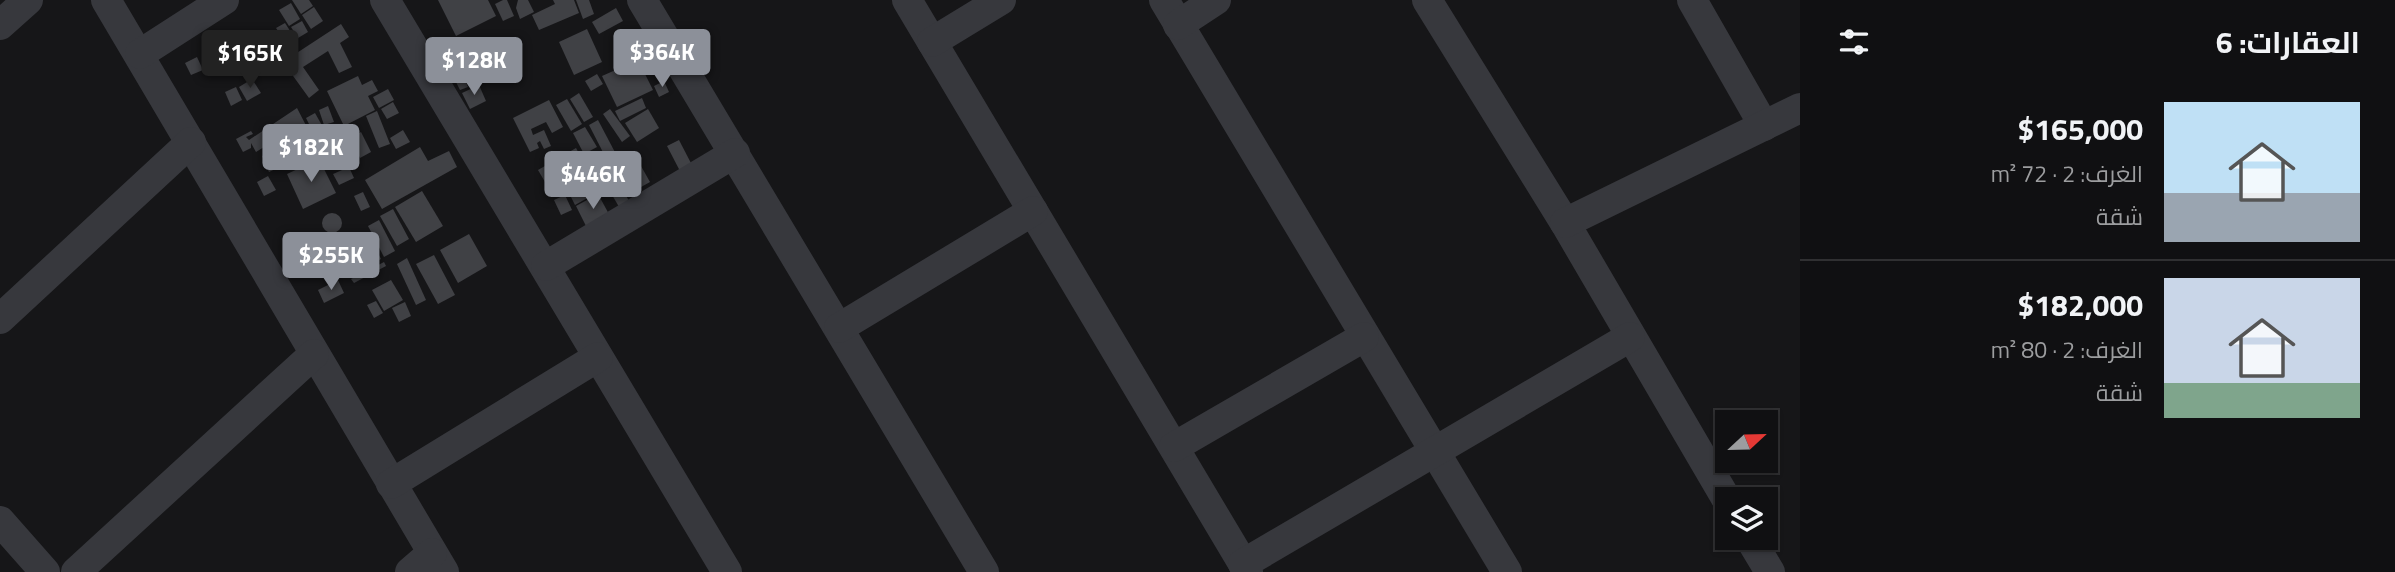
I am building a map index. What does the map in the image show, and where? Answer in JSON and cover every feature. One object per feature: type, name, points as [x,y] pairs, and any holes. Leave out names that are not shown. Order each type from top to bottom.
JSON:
[{"type":"street","points":[[0,25],[28,0]]},
{"type":"street","points":[[106,0],[391,484],[429,566]]},
{"type":"street","points":[[140,54],[224,0]]},
{"type":"street","points":[[385,0],[546,265],[727,572]]},
{"type":"street","points":[[642,0],[839,328],[977,570]]},
{"type":"street","points":[[907,0],[1245,568],[1630,337]]},
{"type":"street","points":[[932,41],[1001,0]]},
{"type":"street","points":[[1216,0],[1171,12],[1507,572]]},
{"type":"street","points":[[1427,0],[1565,223],[1719,487]]},
{"type":"street","points":[[1692,0],[1764,126]]},
{"type":"street","points":[[1565,223],[1800,108]]},
{"type":"street","points":[[0,319],[191,142]]},
{"type":"street","points":[[546,265],[734,153]]},
{"type":"street","points":[[839,328],[1033,211]]},
{"type":"street","points":[[1174,447],[1364,337]]},
{"type":"street","points":[[76,572],[314,354]]},
{"type":"street","points":[[391,484],[598,357]]},
{"type":"street","points":[[0,521],[45,572]]},
{"type":"street","points":[[1757,550],[1770,572]]},
{"type":"building","points":[[292,0],[309,0],[313,6],[301,14]]},
{"type":"building","points":[[438,0],[488,0],[496,16],[456,36]]},
{"type":"building","points":[[507,0],[514,16],[503,21],[495,4]]},
{"type":"building","points":[[518,0],[528,0],[534,12],[520,19],[516,8]]},
{"type":"building","points":[[553,0],[574,0],[579,13],[539,30],[532,15],[555,4]]},
{"type":"building","points":[[576,0],[589,0],[594,14],[583,19]]},
{"type":"building","points":[[291,3],[300,19],[289,26],[279,10]]},
{"type":"building","points":[[314,7],[323,21],[311,29],[302,15]]},
{"type":"building","points":[[616,8],[623,21],[599,34],[592,22]]},
{"type":"building","points":[[302,21],[308,32],[298,38],[291,27]]},
{"type":"building","points":[[285,23],[294,37],[286,43],[276,28]]},
{"type":"building","points":[[341,24],[349,37],[340,43],[352,67],[339,73],[328,51],[303,67],[319,90],[309,98],[283,62]]},
{"type":"building","points":[[587,29],[602,62],[574,75],[559,42]]},
{"type":"building","points":[[221,40],[229,56],[219,61],[211,45]]},
{"type":"building","points":[[267,40],[280,63],[270,69],[257,46]]},
{"type":"building","points":[[292,42],[296,52],[279,59],[275,49]]},
{"type":"building","points":[[197,57],[203,70],[191,75],[185,63]]},
{"type":"building","points":[[489,58],[496,71],[483,77],[476,65]]},
{"type":"building","points":[[638,60],[653,90],[617,107],[602,76]]},
{"type":"building","points":[[475,66],[481,80],[470,85],[464,72]]},
{"type":"building","points":[[597,74],[603,84],[591,91],[585,81]]},
{"type":"building","points":[[463,75],[468,87],[460,90],[454,78]]},
{"type":"building","points":[[358,76],[362,85],[372,80],[378,91],[368,96],[375,110],[344,126],[327,91]]},
{"type":"building","points":[[252,79],[261,93],[247,101],[239,87]]},
{"type":"building","points":[[664,81],[669,92],[659,97],[654,86]]},
{"type":"building","points":[[479,85],[486,101],[470,109],[462,93]]},
{"type":"building","points":[[236,87],[242,100],[231,106],[225,92]]},
{"type":"building","points":[[388,89],[394,100],[379,108],[373,97]]},
{"type":"building","points":[[579,93],[593,117],[584,122],[570,99]]},
{"type":"building","points":[[642,98],[646,108],[620,121],[615,111]]},
{"type":"building","points":[[567,99],[582,124],[571,131],[556,105]]},
{"type":"building","points":[[549,100],[563,127],[552,133],[546,122],[531,129],[533,135],[544,130],[551,146],[544,149],[540,141],[537,143],[539,148],[530,152],[513,118]]},
{"type":"building","points":[[393,102],[399,113],[387,119],[381,109]]},
{"type":"building","points":[[328,106],[334,122],[324,125],[319,110]]},
{"type":"building","points":[[297,108],[313,139],[294,150],[285,134],[256,152],[251,143],[251,148],[243,152],[236,139],[251,131],[253,134],[246,137],[249,140]]},
{"type":"building","points":[[610,109],[630,136],[622,142],[603,114]]},
{"type":"building","points":[[648,109],[659,128],[637,142],[625,123]]},
{"type":"building","points":[[377,111],[390,144],[379,148],[366,116]]},
{"type":"building","points":[[315,113],[324,129],[314,134],[306,118]]},
{"type":"building","points":[[598,120],[618,158],[609,164],[589,125]]},
{"type":"building","points":[[339,124],[343,133],[331,138],[327,129]]},
{"type":"building","points":[[585,127],[597,147],[584,154],[573,133]]},
{"type":"building","points":[[403,130],[410,142],[396,149],[390,138]]},
{"type":"building","points":[[361,132],[371,152],[360,158],[350,138]]},
{"type":"building","points":[[346,135],[358,159],[348,164],[335,141]]},
{"type":"building","points":[[679,140],[693,167],[681,173],[667,146]]},
{"type":"building","points":[[420,147],[428,161],[449,151],[457,167],[382,209],[365,180]]},
{"type":"building","points":[[576,148],[589,172],[552,194],[538,170]]},
{"type":"building","points":[[279,149],[286,164],[269,172],[262,156]]},
{"type":"building","points":[[600,155],[608,166],[599,172],[591,160]]},
{"type":"building","points":[[319,159],[336,193],[303,209],[287,174]]},
{"type":"building","points":[[617,163],[629,184],[622,187],[611,167]]},
{"type":"building","points":[[641,166],[650,182],[634,191],[625,175]]},
{"type":"building","points":[[349,167],[354,178],[339,185],[333,174]]},
{"type":"building","points":[[611,170],[632,206],[622,212],[601,176]]},
{"type":"building","points":[[268,176],[276,190],[264,196],[257,182]]},
{"type":"building","points":[[590,179],[598,192],[575,205],[568,191]]},
{"type":"building","points":[[422,191],[443,226],[416,242],[395,207]]},
{"type":"building","points":[[363,192],[370,207],[361,211],[354,196]]},
{"type":"building","points":[[598,194],[610,216],[587,228],[576,206]]},
{"type":"building","points":[[565,195],[572,210],[561,215],[554,200]]},
{"type":"building","points":[[393,209],[409,239],[397,246],[380,216]]},
{"type":"building","points":[[332,213],[339,216],[342,223],[339,230],[332,233],[325,230],[322,223],[325,216]]},
{"type":"building","points":[[379,220],[395,251],[384,257],[368,226]]},
{"type":"building","points":[[469,234],[487,266],[458,283],[440,250]]},
{"type":"building","points":[[375,247],[381,259],[350,276],[344,264]]},
{"type":"building","points":[[333,250],[342,267],[328,274],[319,257]]},
{"type":"building","points":[[434,255],[455,295],[438,304],[416,264]]},
{"type":"building","points":[[407,258],[426,300],[416,305],[397,264]]},
{"type":"building","points":[[384,262],[386,266],[354,283],[351,279]]},
{"type":"building","points":[[338,280],[344,293],[324,303],[318,290]]},
{"type":"building","points":[[391,280],[403,300],[384,311],[372,290]]},
{"type":"building","points":[[376,301],[383,313],[374,318],[367,305]]},
{"type":"building","points":[[405,302],[411,316],[399,322],[392,308]]}]
